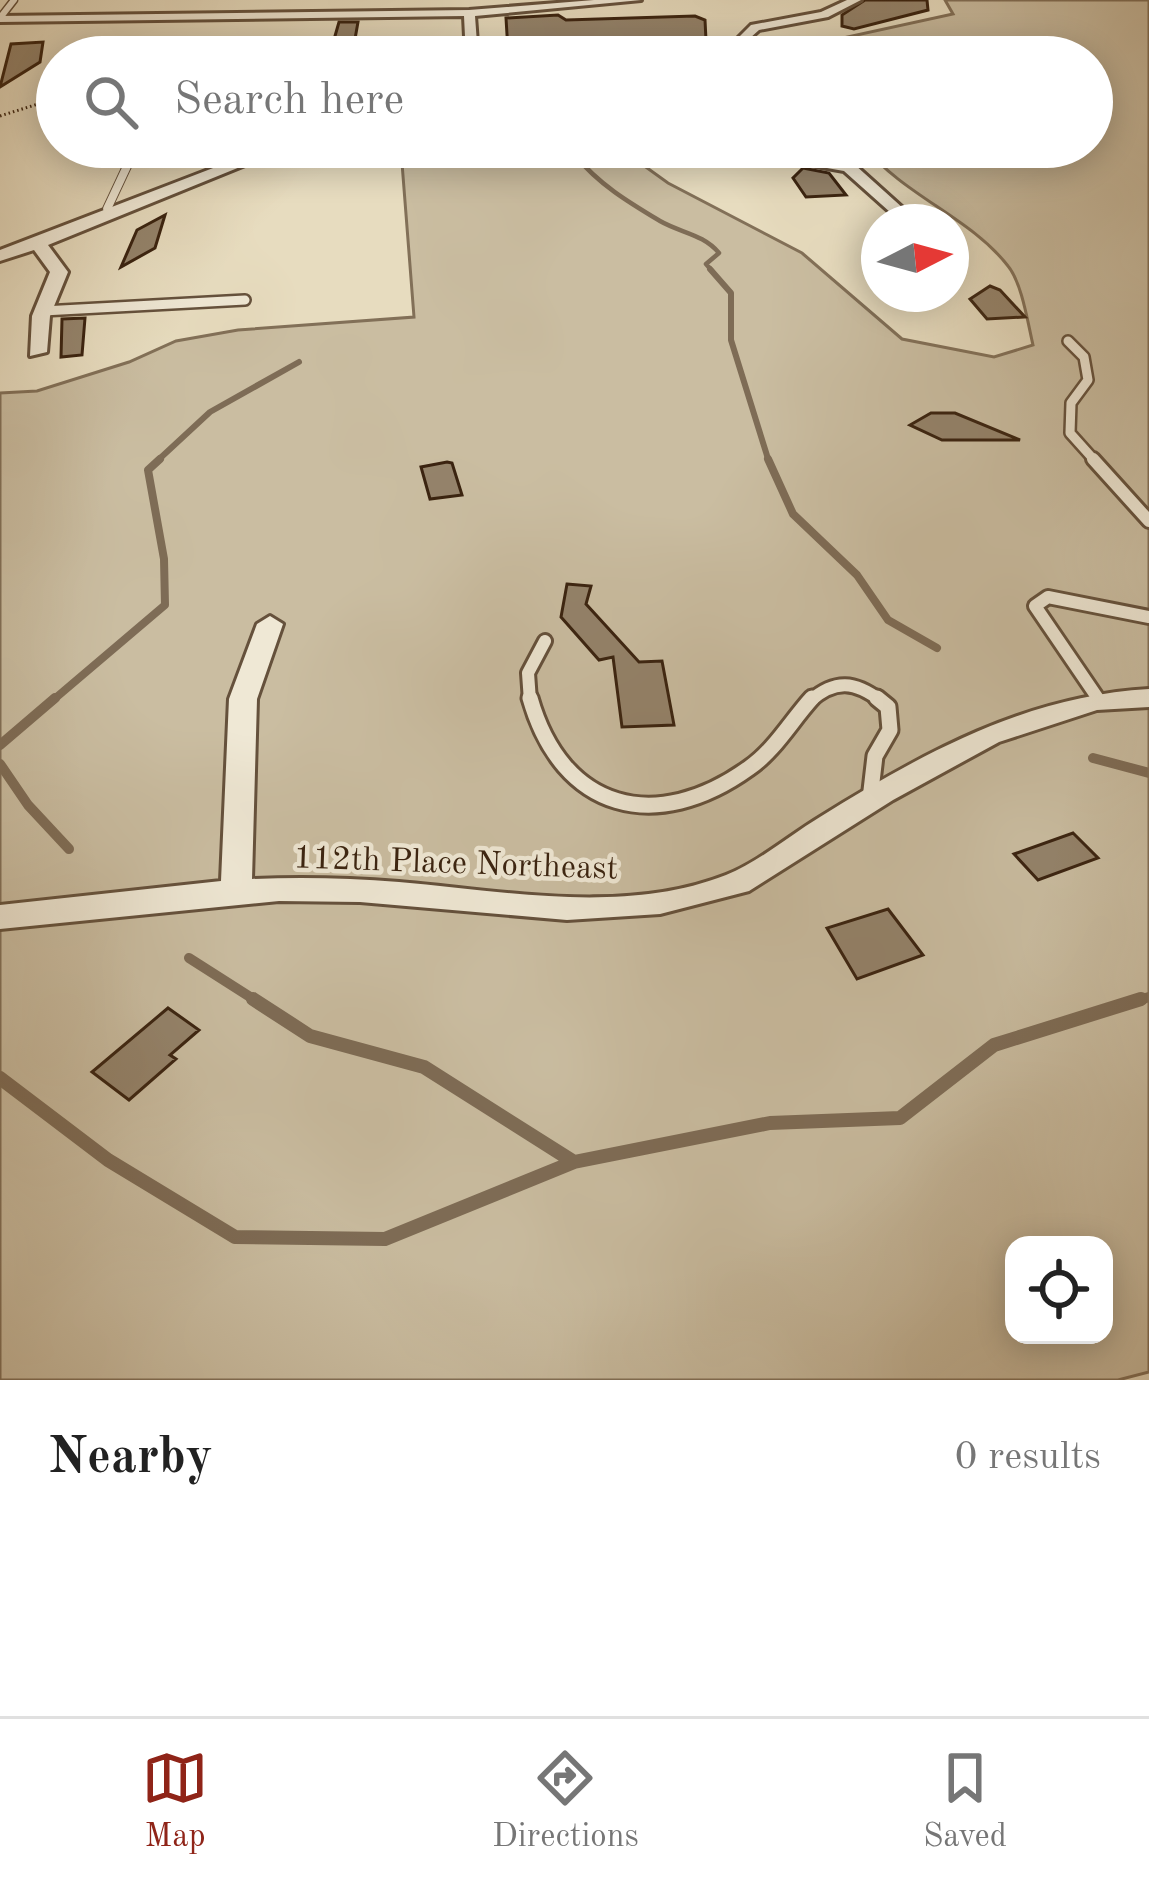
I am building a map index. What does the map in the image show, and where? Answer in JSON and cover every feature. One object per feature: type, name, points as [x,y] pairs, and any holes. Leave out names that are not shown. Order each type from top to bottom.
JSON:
[{"type":"street","points":[[0,32],[3,19],[469,13],[636,0]]},
{"type":"street","points":[[810,0],[824,15]]},
{"type":"street","points":[[746,36],[755,27],[824,15],[856,0]]},
{"type":"street","points":[[469,13],[471,36]]},
{"type":"street","points":[[0,256],[222,168]]},
{"type":"street","points":[[850,168],[890,204]]},
{"type":"street","points":[[37,352],[43,311],[59,272],[38,243]]},
{"type":"street","points":[[236,892],[243,699],[270,624]]},
{"type":"street","name":"112th Place Northeast","points":[[0,917],[236,892],[319,889],[555,905],[645,904],[738,883],[988,733],[1099,700],[1149,698]]},
{"type":"lane","points":[[3,19],[14,0]]},
{"type":"lane","points":[[111,214],[107,209],[126,168]]},
{"type":"lane","points":[[43,311],[245,300]]},
{"type":"lane","points":[[1068,341],[1084,358],[1088,380],[1071,403],[1070,433],[1149,521]]},
{"type":"lane","points":[[1099,700],[1035,606],[1048,597],[1149,617]]},
{"type":"lane","points":[[545,641],[528,672],[531,705],[552,756],[577,787],[631,808],[673,802],[722,783],[757,762],[812,694],[827,685],[852,685],[875,693],[889,707],[890,730],[875,757],[869,804]]},
{"type":"path","points":[[0,116],[36,105]]},
{"type":"shaded area","points":[[945,0],[1149,0],[1149,1372],[1118,1380],[0,1380],[0,393],[37,391],[129,362],[176,341],[238,330],[414,317],[402,168],[647,168],[802,253],[861,304],[861,312],[871,312],[902,339],[994,357],[1033,345],[1013,273],[969,230],[969,204],[933,204],[886,168],[1113,168],[1113,36],[852,36],[953,14]]},
{"type":"building","points":[[865,0],[927,0],[928,10],[854,29],[842,26],[842,15]]},
{"type":"building","points":[[695,16],[705,20],[706,36],[507,36],[506,18]]},
{"type":"building","points":[[339,22],[358,22],[356,36],[335,36]]},
{"type":"building","points":[[36,42],[36,64],[0,87],[11,44]]},
{"type":"building","points":[[803,168],[829,173],[846,195],[806,197],[793,178]]},
{"type":"building","points":[[165,215],[155,248],[121,267],[137,230]]},
{"type":"building","points":[[990,286],[1000,290],[1025,317],[987,319],[970,299]]},
{"type":"building","points":[[85,318],[82,355],[61,357],[62,319]]},
{"type":"building","points":[[931,413],[955,413],[1020,440],[942,440],[910,425]]},
{"type":"building","points":[[452,463],[462,495],[430,499],[421,467]]},
{"type":"building","points":[[567,584],[591,586],[586,604],[639,662],[662,661],[674,725],[622,727],[613,657],[599,660],[561,617]]},
{"type":"building","points":[[1073,833],[1098,858],[1038,880],[1014,854]]},
{"type":"building","points":[[888,909],[923,955],[857,979],[827,928]]},
{"type":"building","points":[[168,1008],[199,1030],[170,1055],[176,1059],[129,1100],[92,1072]]},
{"type":"waterway","points":[[587,168],[626,200],[706,242],[719,253],[706,264],[713,272]]},
{"type":"waterway","points":[[710,269],[731,293],[731,340],[768,459]]},
{"type":"waterway","points":[[156,462],[210,412],[299,362]]},
{"type":"waterway","points":[[52,701],[165,605],[164,559],[148,470],[160,459]]},
{"type":"waterway","points":[[768,459],[793,514],[857,575],[888,620],[937,648]]},
{"type":"waterway","points":[[0,745],[55,698]]},
{"type":"waterway","points":[[1093,758],[1149,773]]},
{"type":"waterway","points":[[0,764],[28,805],[69,849]]},
{"type":"waterway","points":[[189,958],[258,1002]]},
{"type":"waterway","points":[[1132,1002],[1149,997]]},
{"type":"waterway","points":[[253,999],[310,1036],[424,1067],[574,1162]]},
{"type":"waterway","points":[[574,1162],[770,1123],[900,1118],[994,1045],[1141,999]]},
{"type":"waterway","points":[[0,1078],[108,1160],[235,1237],[385,1239],[574,1162]]}]
